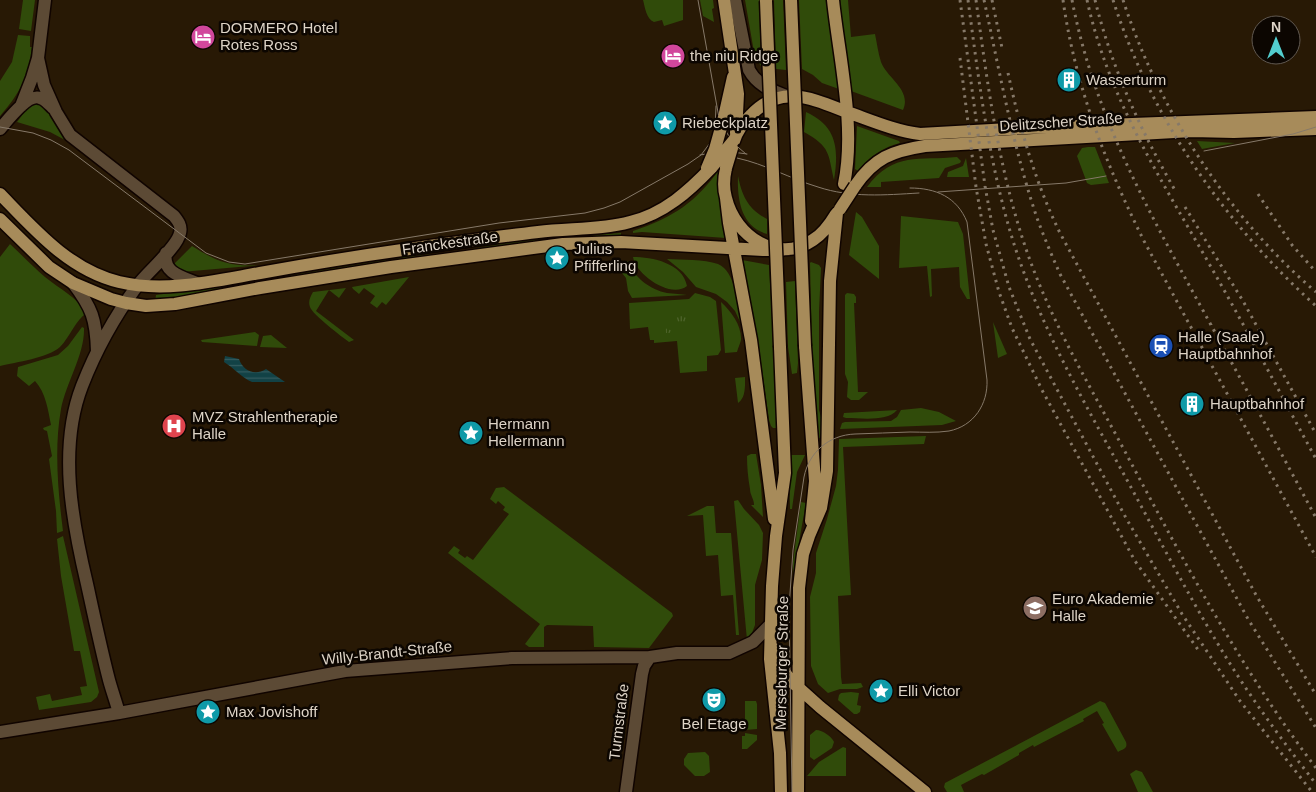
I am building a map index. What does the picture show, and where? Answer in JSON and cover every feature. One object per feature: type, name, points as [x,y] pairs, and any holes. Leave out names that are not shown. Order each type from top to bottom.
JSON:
[{"type":"main road","points":[[724,0],[735,65],[739,105],[734,139],[724,180],[733,248],[751,340],[776,536]]},
{"type":"main road","points":[[791,0],[805,346],[814,482],[809,536]]},
{"type":"main road","points":[[833,0],[847,112],[850,185]]},
{"type":"main road","points":[[766,1],[785,473],[776,536]]},
{"type":"main road","points":[[707,171],[724,117],[735,65]]},
{"type":"main road","points":[[734,139],[745,121],[760,106],[786,96],[816,100],[847,112]]},
{"type":"main road","name":"Delitzscher Straße","points":[[847,112],[903,131],[930,134],[1026,128],[1316,117]]},
{"type":"main road","name":"Delitzscher Straße","points":[[838,210],[850,185],[867,169],[896,151],[924,146],[1177,132],[1316,129]]},
{"type":"main road","name":"Franckestraße","points":[[0,194],[59,252],[73,262],[108,279],[138,286],[160,288],[409,249],[540,231],[630,222],[657,212],[673,203],[707,171],[734,139]]},
{"type":"main road","points":[[726,198],[734,218],[746,234],[764,246],[782,250],[800,247],[815,240],[838,210]]},
{"type":"main road","points":[[809,536],[821,508],[827,471],[830,291],[838,210]]},
{"type":"main road","name":"Franckestraße","points":[[0,219],[49,267],[73,283],[126,303],[146,306],[175,304],[391,267],[563,244],[621,242],[782,250]]},
{"type":"main road","name":"Merseburger Straße","points":[[776,536],[772,586],[771,670],[780,754],[781,792]]},
{"type":"main road","name":"Merseburger Straße","points":[[798,792],[799,588],[803,554],[809,536]]},
{"type":"main road","points":[[772,644],[781,667],[798,688],[926,792]]},
{"type":"street","points":[[21,106],[38,58],[45,0]]},
{"type":"street","points":[[735,0],[749,70],[760,84],[786,96]]},
{"type":"street","points":[[38,58],[44,84],[56,112],[74,140],[170,213],[180,224],[180,234],[138,286],[97,351],[82,386],[74,416],[70,488],[76,539],[109,681],[119,713]]},
{"type":"street","points":[[0,129],[21,106],[37,96],[42,98],[56,112]]},
{"type":"street","points":[[166,253],[165,263],[168,269],[197,283]]},
{"type":"street","points":[[73,283],[86,301],[94,318],[97,351]]},
{"type":"street","name":"Willy-Brandt-Straße","points":[[0,732],[119,713],[345,671],[512,658],[650,657],[677,653],[729,653],[753,642],[772,623]]},
{"type":"street","name":"Turmstraße","points":[[626,792],[642,674],[644,666],[650,657]]},
{"type":"green space","points":[[23,0],[35,0],[31,31],[19,29]]},
{"type":"green space","points":[[643,0],[683,0],[683,20],[664,26],[662,20],[654,22],[648,16]]},
{"type":"green space","points":[[700,0],[713,0],[714,22],[703,16]]},
{"type":"green space","points":[[745,0],[759,0],[761,66],[755,58]]},
{"type":"green space","points":[[774,0],[783,0],[786,70],[776,69]]},
{"type":"green space","points":[[799,0],[828,0],[839,89],[822,83],[802,69]]},
{"type":"green space","points":[[840,0],[848,0],[851,37],[875,34],[881,62],[902,90],[905,103],[903,110],[851,91]]},
{"type":"green space","points":[[18,35],[30,36],[30,47],[32,47],[28,68],[18,92],[0,116],[0,81],[12,62]]},
{"type":"green space","points":[[38,103],[46,110],[67,137],[65,140],[50,132],[17,122],[29,106]]},
{"type":"green space","points":[[806,112],[824,124],[834,140],[836,169],[834,180],[829,157],[824,147],[804,132]]},
{"type":"green space","points":[[857,126],[900,143],[877,153],[858,171],[855,169]]},
{"type":"green space","points":[[1197,141],[1235,143],[1202,149]]},
{"type":"green space","points":[[1095,147],[1109,183],[1091,185],[1087,183],[1077,156],[1082,148]]},
{"type":"green space","points":[[957,157],[961,161],[960,163],[945,168],[939,178],[881,182],[881,187],[867,187],[887,168],[897,163],[908,160]]},
{"type":"green space","points":[[966,158],[969,177],[947,177],[948,172],[963,166]]},
{"type":"green space","points":[[720,168],[718,190],[726,238],[633,233],[633,231],[672,214],[693,199]]},
{"type":"green space","points":[[738,176],[747,201],[755,211],[767,219],[767,234],[751,225],[742,211],[738,194]]},
{"type":"green space","points":[[856,212],[862,217],[879,246],[879,279],[849,255]]},
{"type":"green space","points":[[901,216],[958,222],[963,234],[970,299],[967,299],[960,287],[959,267],[931,269],[932,296],[930,297],[927,266],[899,268]]},
{"type":"green space","points":[[621,233],[621,235],[520,243],[155,302],[156,295],[404,257],[453,252],[519,241]]},
{"type":"green space","points":[[10,244],[45,277],[73,298],[87,313],[80,319],[64,343],[55,351],[40,357],[0,366],[0,257]]},
{"type":"green space","points":[[192,246],[217,260],[241,265],[261,265],[181,272],[172,266]]},
{"type":"green space","points":[[633,257],[649,258],[666,263],[680,272],[687,286],[680,289],[672,289],[655,283],[640,271]]},
{"type":"green space","points":[[667,259],[706,261],[718,264],[724,268],[729,274],[735,291],[741,324],[735,311],[727,302],[716,294],[696,287],[683,272]]},
{"type":"green space","points":[[742,260],[769,265],[778,428],[773,428],[769,420],[759,348]]},
{"type":"green space","points":[[628,261],[638,277],[649,286],[667,293],[687,295],[632,298],[628,291],[626,278],[618,268],[612,268],[611,262]]},
{"type":"green space","points":[[810,263],[819,265],[821,268],[819,410],[823,424],[823,435],[814,443]]},
{"type":"green space","points":[[409,277],[386,305],[382,302],[377,308],[370,303],[375,296],[364,288],[359,294],[352,287]]},
{"type":"green space","points":[[795,281],[798,363],[797,373],[792,374],[788,347],[786,282]]},
{"type":"green space","points":[[346,288],[339,298],[329,290]]},
{"type":"green space","points":[[329,290],[316,311],[354,340],[349,342],[345,339],[321,320],[310,307],[309,303],[313,292]]},
{"type":"green space","points":[[695,293],[710,297],[716,301],[721,350],[718,355],[707,356],[707,371],[680,373],[677,341],[654,343],[654,340],[650,340],[648,327],[630,329],[629,303],[689,299]]},
{"type":"green space","points":[[847,293],[854,294],[856,297],[856,303],[854,303],[858,392],[868,392],[859,400],[851,400],[847,397],[848,382],[845,374],[845,295]]},
{"type":"green space","points":[[721,302],[732,314],[740,329],[741,340],[737,352],[725,353]]},
{"type":"green space","points":[[686,311],[688,332],[666,333],[665,312]]},
{"type":"green space","points":[[993,322],[1007,354],[998,358]]},
{"type":"green space","points":[[82,327],[84,328],[84,338],[82,348],[63,399],[59,424],[58,470],[63,531],[57,533],[49,459],[52,456],[47,431],[43,428],[51,425],[48,408],[42,391],[35,381],[29,386],[17,376],[18,367],[58,355],[68,346]]},
{"type":"green space","points":[[255,332],[259,335],[257,346],[202,342],[201,340]]},
{"type":"green space","points":[[271,335],[287,348],[260,347],[263,336]]},
{"type":"green space","points":[[745,377],[744,395],[738,403],[735,378]]},
{"type":"green space","points":[[921,408],[939,412],[956,421],[942,425],[840,429],[842,423],[845,422],[891,421],[897,417],[901,410]]},
{"type":"green space","points":[[897,410],[893,414],[880,418],[843,417],[844,413]]},
{"type":"green space","points":[[926,436],[924,444],[843,447],[851,595],[838,596],[841,677],[842,684],[861,683],[863,687],[840,689],[828,693],[818,684],[811,666],[810,597],[816,573],[816,553],[836,486],[839,439]]},
{"type":"green space","points":[[756,454],[761,485],[763,517],[751,505],[754,505],[750,491],[747,456]]},
{"type":"green space","points":[[789,455],[805,455],[797,472],[792,509],[790,509]]},
{"type":"green space","points":[[504,487],[672,613],[673,616],[649,648],[594,647],[593,626],[547,625],[544,627],[544,647],[529,647],[525,644],[540,624],[448,553],[454,546],[460,550],[458,553],[465,558],[467,556],[473,560],[509,514],[503,510],[505,507],[498,501],[496,504],[490,499],[496,488]]},
{"type":"green space","points":[[738,500],[759,525],[763,533],[762,560],[755,585],[755,625],[747,640],[734,501]]},
{"type":"green space","points":[[801,502],[806,503],[793,575],[793,562]]},
{"type":"green space","points":[[707,506],[714,506],[716,533],[731,533],[739,635],[736,635],[733,595],[721,596],[718,555],[706,556],[703,515],[687,516]]},
{"type":"green space","points":[[63,536],[99,692],[97,697],[91,702],[39,710],[36,697],[50,694],[52,701],[82,695],[80,687],[87,686],[80,651],[74,651],[61,576],[57,539]]},
{"type":"green space","points":[[841,693],[859,693],[857,705],[861,706],[860,712],[857,714],[854,714],[838,700]]},
{"type":"green space","points":[[745,701],[756,701],[757,729],[745,730]]},
{"type":"green space","points":[[1100,701],[1105,703],[1126,742],[1126,747],[1118,752],[1097,711],[1083,719],[1084,721],[1034,747],[1033,745],[984,775],[982,774],[961,785],[964,792],[947,792],[944,787],[945,783]]},
{"type":"green space","points":[[816,730],[827,734],[834,742],[832,748],[814,760],[810,757],[810,735]]},
{"type":"green space","points":[[745,733],[757,735],[757,740],[747,749],[742,749],[742,736],[745,736]]},
{"type":"green space","points":[[843,747],[846,748],[846,776],[807,776],[819,762]]},
{"type":"green space","points":[[705,752],[709,756],[710,772],[704,776],[695,776],[684,765],[684,759],[688,753]]},
{"type":"green space","points":[[1136,770],[1142,772],[1153,792],[1138,792],[1130,774]]},
{"type":"water","points":[[225,356],[239,359],[243,367],[250,371],[258,372],[266,369],[285,382],[252,382],[224,362]]},
{"type":"tram line","points":[[698,0],[719,118],[732,142],[746,154]]},
{"type":"tram line","points":[[0,127],[33,133],[69,150],[206,253],[229,262],[245,264],[499,223],[585,213],[604,208],[620,202],[701,155],[710,143],[715,129],[716,106]]},
{"type":"tram line","points":[[1204,151],[1293,134],[1316,127]]},
{"type":"tram line","points":[[700,155],[725,151],[747,154]]},
{"type":"tram line","points":[[737,158],[758,164],[808,184],[843,193],[868,195],[919,193]]},
{"type":"tram line","points":[[938,192],[1066,183],[1106,176]]},
{"type":"tram line","points":[[792,792],[789,608],[793,550],[804,477],[810,460],[829,441],[846,435],[939,432],[958,428],[966,424],[978,413],[987,389],[967,222],[958,206],[951,200],[937,192],[910,188]]},
{"type":"railway","points":[[960,0],[985,186],[993,230],[1009,287],[1030,339],[1126,518],[1182,614],[1240,701],[1312,792]]},
{"type":"railway","points":[[968,0],[991,154],[1014,244],[1037,306],[1080,394],[1206,624],[1277,733],[1316,784]]},
{"type":"railway","points":[[976,0],[989,92],[1007,184],[1024,243],[1044,296],[1082,372],[1213,611],[1262,691],[1316,768]]},
{"type":"railway","points":[[984,0],[1028,191],[1060,274],[1248,619],[1316,728]]},
{"type":"railway","points":[[992,0],[1002,48]]},
{"type":"railway","points":[[1063,0],[1068,32],[1084,94],[1105,154],[1130,212],[1316,557]]},
{"type":"railway","points":[[1072,0],[1094,81],[1108,120],[1141,194],[1316,518]]},
{"type":"railway","points":[[1087,0],[1109,72],[1138,138],[1238,315],[1316,459]]},
{"type":"railway","points":[[1095,0],[1110,51],[1139,123],[1176,192]]},
{"type":"railway","points":[[1113,0],[1129,44],[1148,86],[1170,127],[1195,166],[1251,240],[1316,306]]},
{"type":"railway","points":[[1123,0],[1138,41],[1156,81],[1200,159],[1226,196],[1254,230],[1316,292]]},
{"type":"railway","points":[[960,58],[976,187],[986,244],[999,292],[1012,328],[1042,390],[1135,561],[1199,651]]},
{"type":"railway","points":[[1008,73],[1029,154],[1043,194],[1060,233],[1256,595],[1316,695]]},
{"type":"railway","points":[[1258,194],[1292,245],[1316,272]]},
{"type":"railway","points":[[1185,207],[1243,301],[1316,434]]},
{"type":"place","name":"DORMERO Hotel Rotes Ross","points":[[203,37]]},
{"type":"place","name":"the niu Ridge","points":[[673,56]]},
{"type":"place","name":"Wasserturm","points":[[1069,80]]},
{"type":"place","name":"Riebeckplatz","points":[[665,123]]},
{"type":"place","name":"Julius Pfifferling","points":[[557,258]]},
{"type":"place","name":"Halle (Saale) Hauptbahnhof","points":[[1161,346]]},
{"type":"place","name":"Hauptbahnhof","points":[[1192,404]]},
{"type":"place","name":"MVZ Strahlentherapie Halle","points":[[174,426]]},
{"type":"place","name":"Hermann Hellermann","points":[[471,433]]},
{"type":"place","name":"Euro Akademie Halle","points":[[1035,608]]},
{"type":"place","name":"Elli Victor","points":[[881,691]]},
{"type":"place","name":"Bel Etage","points":[[714,700]]},
{"type":"place","name":"Max Jovishoff","points":[[208,712]]}]
